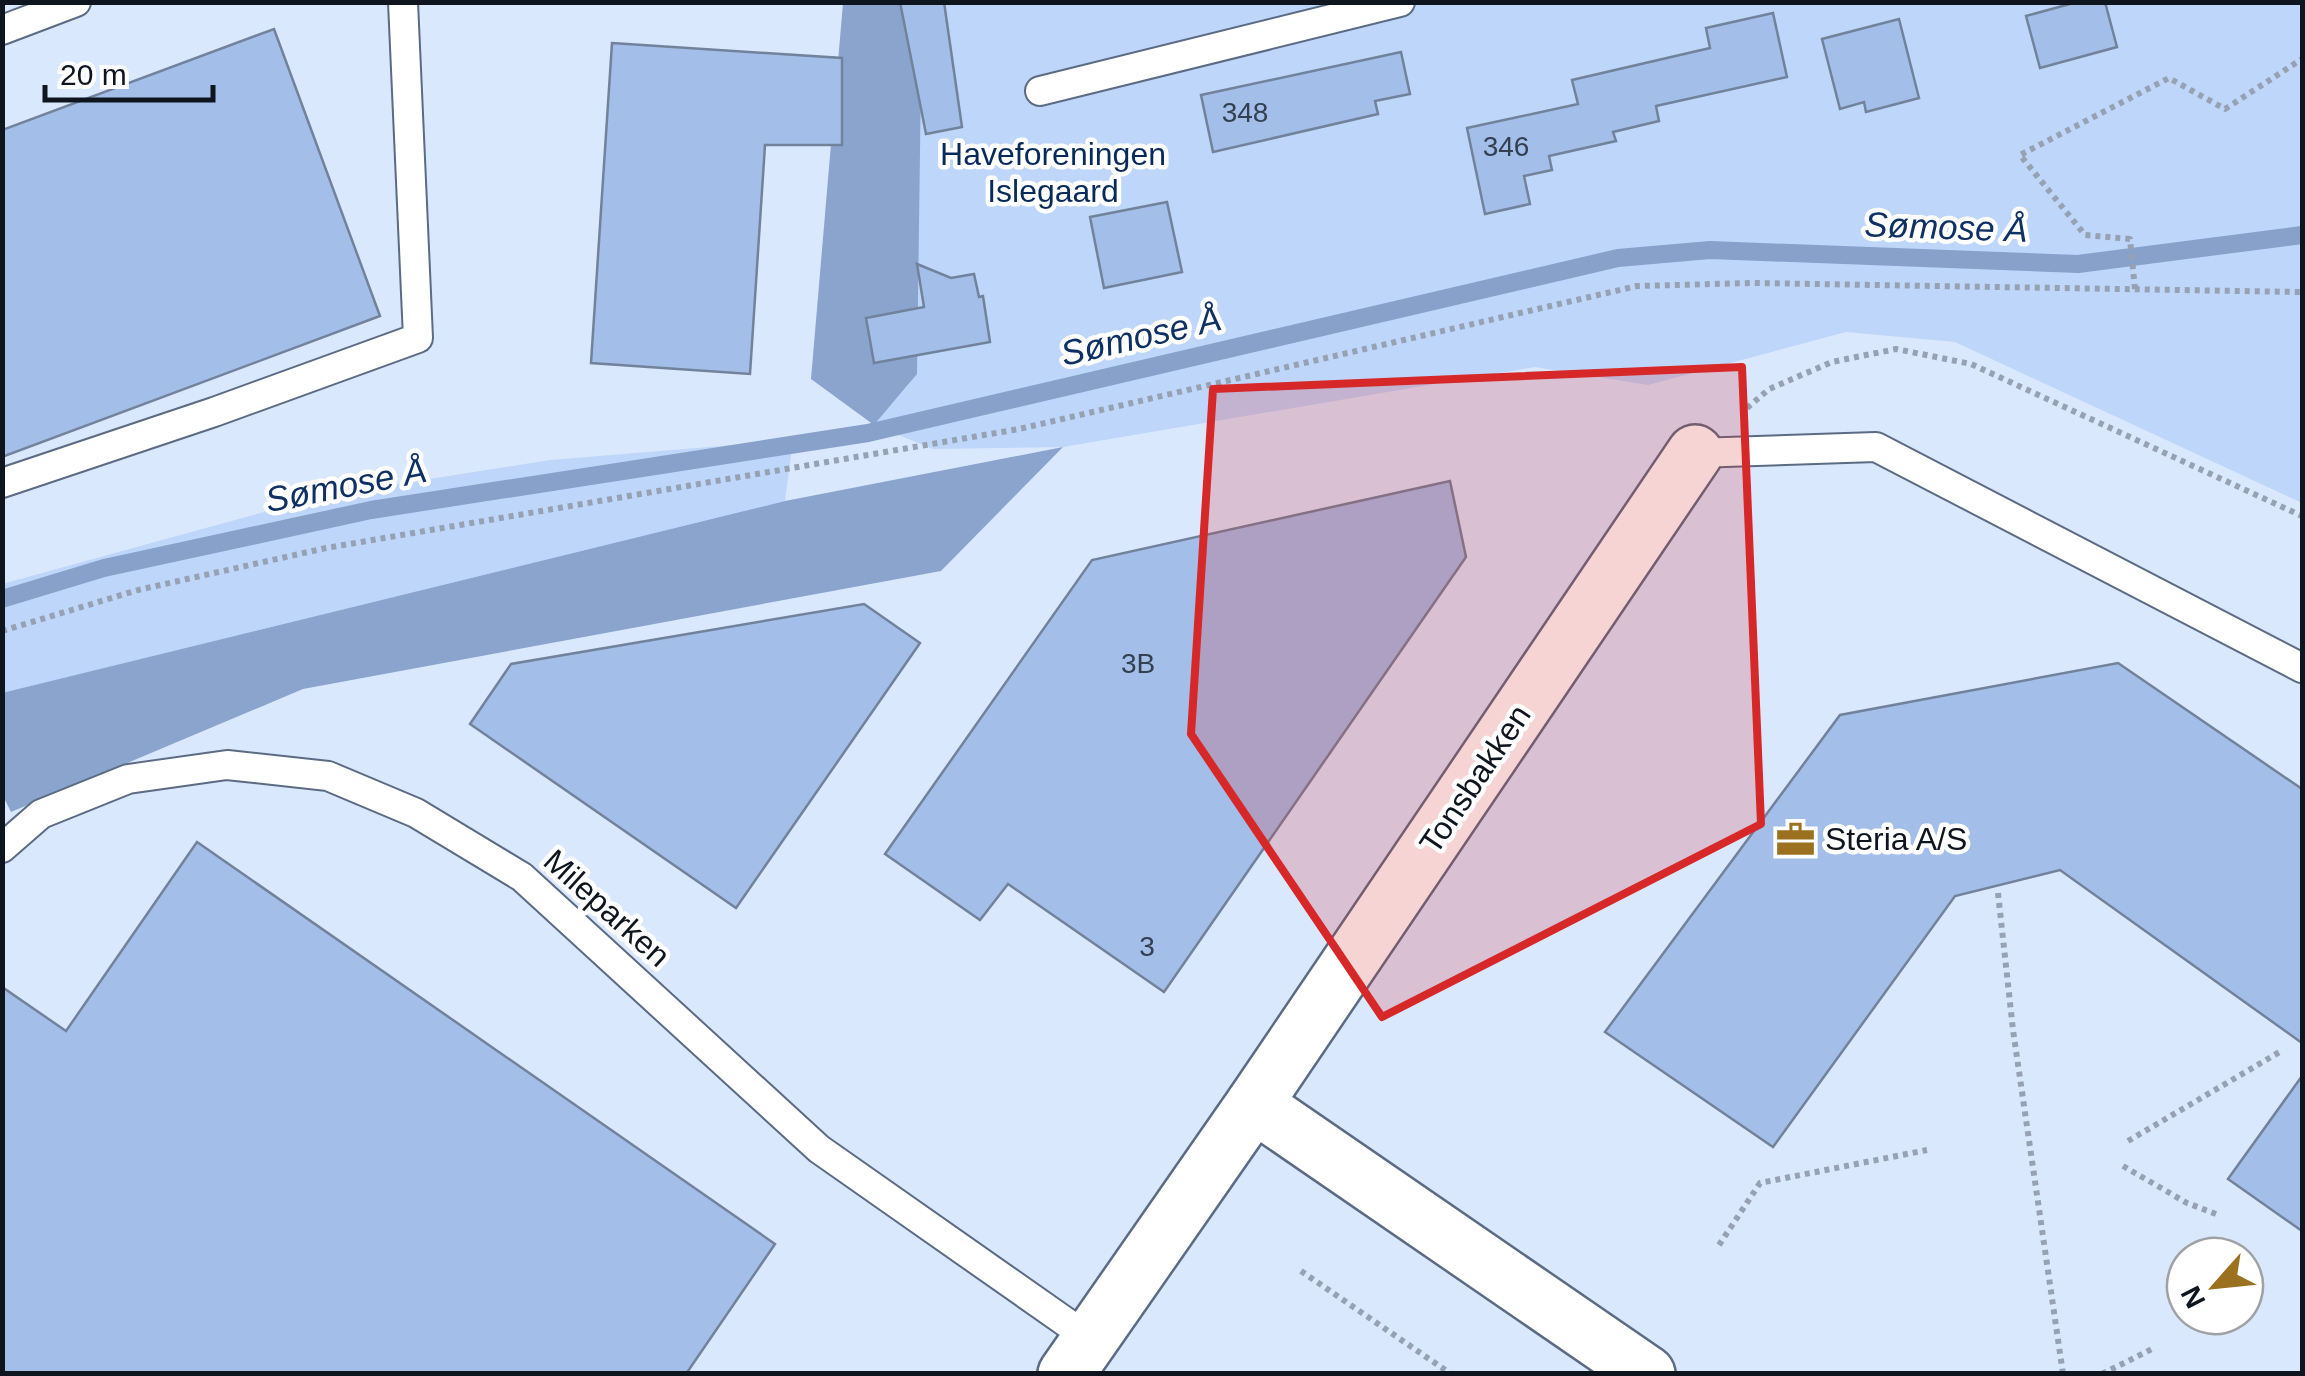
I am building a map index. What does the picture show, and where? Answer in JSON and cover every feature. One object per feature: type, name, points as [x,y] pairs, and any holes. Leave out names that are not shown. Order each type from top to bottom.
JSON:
[{"type":"street","name":"Tonsbakken","points":[[1078,1356],[1254,1104],[1695,453]]},
{"type":"street","points":[[1254,1104],[1647,1374]]},
{"type":"lane","points":[[2,30],[76,2]]},
{"type":"lane","points":[[2,483],[418,338],[403,2]]},
{"type":"lane","points":[[1040,92],[1400,2]]},
{"type":"lane","points":[[1695,453],[1876,447],[2302,668]]},
{"type":"lane","name":"Mileparken","points":[[2,848],[41,814],[128,779],[227,765],[328,776],[416,813],[522,876],[818,1149],[1078,1356]]},
{"type":"path","points":[[2135,288],[2130,239],[2085,236],[2020,155],[2169,78],[2225,109],[2302,58]]},
{"type":"path","points":[[2,631],[138,590],[326,548],[1018,428],[1637,286],[1753,283],[2302,292]]},
{"type":"path","points":[[1695,453],[1769,389],[1832,362],[1896,348],[1971,364],[2301,512]]},
{"type":"path","points":[[1998,893],[2013,1030],[2063,1374]]},
{"type":"path","points":[[2128,1140],[2283,1050]]},
{"type":"path","points":[[1720,1245],[1760,1183],[1928,1150]]},
{"type":"path","points":[[2123,1166],[2187,1203],[2216,1214]]},
{"type":"path","points":[[1302,1271],[1451,1374]]},
{"type":"path","points":[[2102,1374],[2154,1348]]},
{"type":"highlighted area","points":[[1742,367],[1761,824],[1382,1017],[1191,734],[1213,389]]},
{"type":"green space","name":"Haveforeningen Islegaard","points":[[891,3],[2302,3],[2302,503],[1955,342],[1846,332],[1648,385],[1535,367],[1063,447],[933,449],[874,425],[910,383]]},
{"type":"green space","points":[[793,440],[785,501],[3,693],[2,584],[322,496],[550,460]]},
{"type":"shaded area","points":[[843,3],[922,3],[917,374],[874,425],[811,379]]},
{"type":"shaded area","points":[[1063,447],[941,571],[303,689],[11,812],[3,796],[2,693],[785,501]]},
{"type":"building","points":[[900,2],[944,2],[962,127],[926,134]]},
{"type":"building","points":[[2077,2],[2105,2],[2117,47],[2040,68],[2026,16]]},
{"type":"building","points":[[1773,13],[1787,77],[1656,106],[1659,121],[1613,132],[1616,141],[1549,156],[1552,170],[1524,176],[1530,204],[1485,214],[1467,128],[1578,104],[1572,80],[1710,48],[1706,28]]},
{"type":"building","points":[[1899,19],[1919,98],[1866,112],[1864,102],[1840,109],[1822,39]]},
{"type":"building","points":[[274,29],[380,316],[2,457],[2,130]]},
{"type":"building","points":[[612,43],[842,58],[842,145],[765,145],[750,374],[591,363]]},
{"type":"building","points":[[1401,52],[1410,94],[1375,101],[1378,114],[1213,152],[1201,95]]},
{"type":"building","points":[[1167,202],[1182,272],[1104,288],[1090,217]]},
{"type":"building","points":[[917,264],[951,278],[974,274],[979,297],[983,296],[990,342],[874,363],[866,318],[924,307]]},
{"type":"building","points":[[1450,481],[1466,557],[1164,992],[1008,884],[980,920],[885,854],[1092,560]]},
{"type":"building","points":[[864,604],[920,643],[736,908],[470,724],[511,664]]},
{"type":"building","points":[[2118,663],[2302,789],[2302,1043],[2060,870],[1955,896],[1773,1147],[1605,1032],[1840,715]]},
{"type":"building","points":[[197,842],[775,1244],[686,1374],[2,1374],[2,987],[66,1031]]},
{"type":"building","points":[[2302,1076],[2302,1231],[2228,1179]]},
{"type":"waterway","name":"Sømose Å","points":[[2,599],[104,568],[371,510],[868,433],[1618,258],[1710,250],[2078,264],[2302,235]]},
{"type":"place","name":"Steria A/S","points":[[1795,839]]}]
